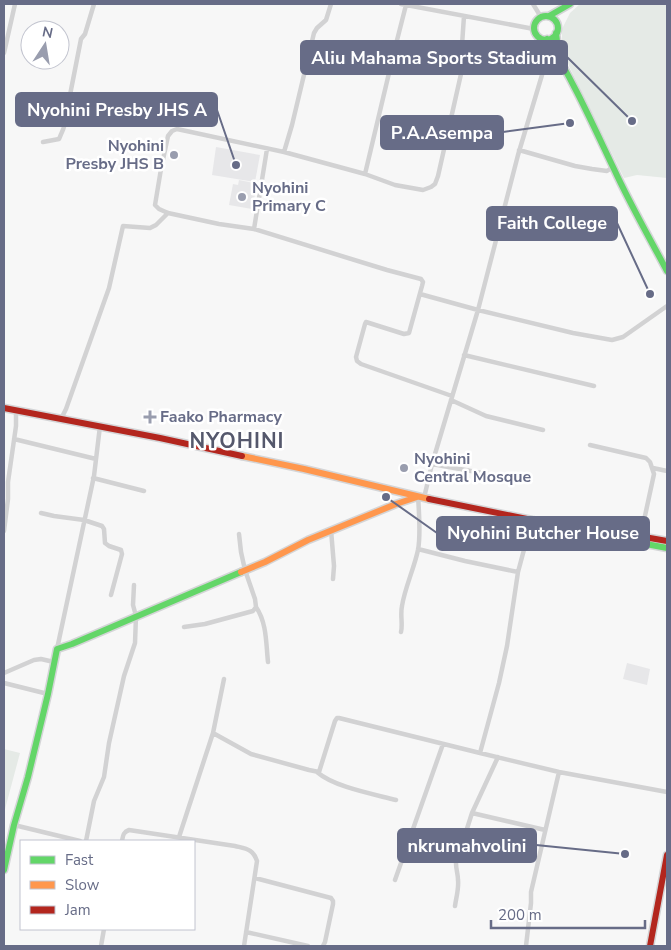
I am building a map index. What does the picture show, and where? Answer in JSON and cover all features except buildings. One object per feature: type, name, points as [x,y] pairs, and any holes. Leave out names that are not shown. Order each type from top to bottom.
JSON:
[{"type":"main road","points":[[556,33],[551,38],[546,39],[539,37],[534,29],[541,17],[549,16],[570,4]]},
{"type":"main road","points":[[559,58],[556,33],[563,9]]},
{"type":"main road","points":[[549,16],[558,25]]},
{"type":"main road","points":[[546,39],[559,58],[667,271]]},
{"type":"main road","points":[[4,408],[100,426],[532,520],[640,539],[650,538],[667,541]]},
{"type":"main road","points":[[4,870],[5,856],[28,777],[57,649],[265,562],[331,530],[396,504],[421,497]]},
{"type":"main road","points":[[640,539],[646,544],[667,548]]},
{"type":"main road","points":[[650,946],[667,855]]},
{"type":"street","points":[[4,53],[16,4]]},
{"type":"street","points":[[43,142],[59,139],[62,134],[82,39],[94,4]]},
{"type":"street","points":[[284,152],[314,33],[326,20],[331,4]]},
{"type":"street","points":[[365,174],[404,4],[534,29]]},
{"type":"street","points":[[533,4],[541,17]]},
{"type":"street","points":[[464,16],[461,74],[438,176],[435,184],[431,187],[423,190],[396,185],[365,174],[284,152],[177,129],[168,136],[155,205],[168,213],[254,229],[421,279],[423,282],[409,333],[404,334],[366,322],[356,357],[357,361],[452,398],[486,416],[543,430]]},
{"type":"street","points":[[401,632],[402,607],[418,549],[421,497],[478,310],[519,150],[542,75],[546,39]]},
{"type":"street","points":[[254,229],[267,149]]},
{"type":"street","points":[[519,150],[574,166],[606,170],[613,167]]},
{"type":"street","points":[[61,419],[109,288],[123,226],[150,228],[156,225],[168,213]]},
{"type":"street","points":[[420,294],[478,310],[612,340],[623,336],[667,306]]},
{"type":"street","points":[[464,355],[594,386]]},
{"type":"street","points":[[4,531],[16,410]]},
{"type":"street","points":[[57,649],[93,478],[100,426]]},
{"type":"street","points":[[14,439],[96,459]]},
{"type":"street","points":[[590,445],[646,458],[650,462],[654,474],[640,539]]},
{"type":"street","points":[[432,464],[510,478]]},
{"type":"street","points":[[653,468],[667,471]]},
{"type":"street","points":[[93,478],[144,491]]},
{"type":"street","points":[[41,513],[84,520],[102,526],[105,543],[121,550],[122,554],[112,595]]},
{"type":"street","points":[[480,753],[499,683],[507,646],[518,572],[532,520]]},
{"type":"street","points":[[331,530],[333,578]]},
{"type":"street","points":[[239,534],[245,570],[256,607],[260,613],[266,638],[268,662]]},
{"type":"street","points":[[418,549],[518,572]]},
{"type":"street","points":[[86,840],[94,801],[104,776],[109,743],[124,676],[135,643],[134,585]]},
{"type":"street","points":[[184,627],[205,624],[253,611],[256,607]]},
{"type":"street","points":[[4,672],[34,660],[41,659],[54,662]]},
{"type":"street","points":[[179,838],[213,733],[224,679]]},
{"type":"street","points":[[4,683],[48,694]]},
{"type":"street","points":[[317,772],[321,770],[337,718],[559,772],[667,792]]},
{"type":"street","points":[[213,733],[251,754],[317,772],[323,777],[354,790],[396,800]]},
{"type":"street","points":[[395,880],[443,744]]},
{"type":"street","points":[[455,906],[458,885],[456,863],[472,813],[498,758]]},
{"type":"street","points":[[526,946],[531,892],[559,772]]},
{"type":"street","points":[[472,813],[545,830]]},
{"type":"street","points":[[14,825],[76,840]]},
{"type":"street","points":[[122,840],[123,834],[129,830],[193,840]]},
{"type":"street","points":[[195,840],[236,846],[250,850],[255,854],[257,860],[255,878],[244,946]]},
{"type":"street","points":[[255,878],[331,898],[334,904],[323,946]]},
{"type":"street","points":[[101,946],[104,930]]},
{"type":"street","points":[[246,932],[308,946]]},
{"type":"shaded area","points":[[580,4],[667,4],[667,178],[637,175],[624,178],[569,66],[562,44],[562,29],[570,13]]},
{"type":"shaded area","points":[[216,147],[260,155],[255,182],[212,175]]},
{"type":"shaded area","name":"Nyohini Primary C","points":[[239,180],[254,183],[253,188],[256,190],[252,209],[229,205],[233,184],[238,185]]},
{"type":"shaded area","points":[[627,663],[650,669],[647,685],[623,679]]},
{"type":"shaded area","points":[[4,749],[20,753],[4,813]]},
{"type":"traffic: fast","points":[[549,16],[570,4]]},
{"type":"traffic: fast","points":[[546,16],[554,20],[558,28],[554,36],[546,40],[538,36],[534,28],[538,20],[546,16]]},
{"type":"traffic: fast","points":[[556,33],[559,57]]},
{"type":"traffic: fast","points":[[547,39],[574,87],[626,195],[667,271]]},
{"type":"traffic: fast","points":[[640,539],[646,544],[667,548]]},
{"type":"traffic: fast","points":[[4,870],[48,694],[57,649],[241,572]]},
{"type":"traffic: slow","points":[[242,456],[429,499]]},
{"type":"traffic: slow","points":[[241,572],[308,540],[417,497]]},
{"type":"traffic: jam","points":[[4,408],[242,456]]},
{"type":"traffic: jam","points":[[429,499],[532,520],[640,539],[650,538],[667,541]]},
{"type":"traffic: jam","points":[[650,946],[667,855]]},
{"type":"place","name":"Aliu Mahama Sports Stadium","points":[[632,121]]},
{"type":"place","name":"P.A.Asempa","points":[[570,123]]},
{"type":"place","name":"Nyohini Presby JHS B","points":[[174,155]]},
{"type":"place","name":"Nyohini Presby JHS A","points":[[236,165]]},
{"type":"place","name":"Nyohini Primary C","points":[[242,197]]},
{"type":"place","name":"Faith College","points":[[650,294]]},
{"type":"place","name":"Faako Pharmacy","points":[[150,417]]},
{"type":"place","name":"Nyohini Central Mosque","points":[[404,468]]},
{"type":"place","name":"Nyohini Butcher House","points":[[386,497]]},
{"type":"place","name":"nkrumahvolini","points":[[625,854]]},
{"type":"district","name":"NYOHINI","points":[[237,441]]}]
